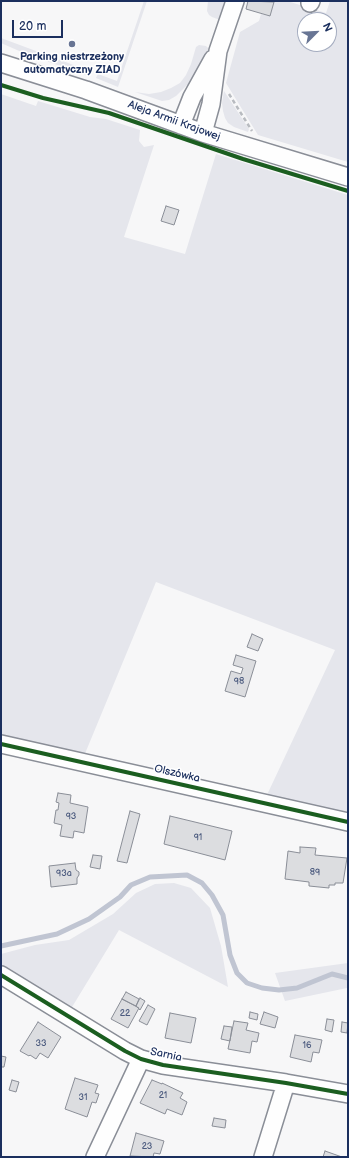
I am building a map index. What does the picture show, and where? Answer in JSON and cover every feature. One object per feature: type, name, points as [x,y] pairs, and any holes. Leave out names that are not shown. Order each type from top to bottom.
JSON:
[{"type":"street","points":[[203,133],[210,104],[218,51],[235,1]]},
{"type":"street","points":[[181,125],[192,96],[218,51]]},
{"type":"street","name":"Aleja Armii Krajowej","points":[[1,63],[86,90],[203,133],[348,177]]},
{"type":"street","name":"Olszówka","points":[[1,744],[348,822]]},
{"type":"street","name":"Sarnia","points":[[1,975],[125,1051],[141,1059],[162,1065],[286,1083],[348,1094]]},
{"type":"street","points":[[96,1157],[141,1059]]},
{"type":"street","points":[[263,1157],[286,1083]]},
{"type":"path","points":[[227,90],[252,131]]},
{"type":"shaded area","points":[[144,1],[147,1],[118,87],[96,78],[98,74],[117,81]]},
{"type":"shaded area","points":[[208,1],[226,1],[220,20],[209,15],[207,11]]},
{"type":"shaded area","points":[[271,1],[287,1],[323,12],[297,12],[297,52],[337,52],[337,12],[326,12],[330,1],[348,1],[348,162],[258,135],[226,83],[240,32],[259,21],[261,14],[270,16],[274,2]]},
{"type":"shaded area","points":[[1,38],[87,70],[86,75],[26,54],[1,43]]},
{"type":"shaded area","points":[[199,45],[206,46],[209,52],[192,88],[187,85],[176,96],[169,100],[162,101],[135,92],[149,94],[161,92],[180,83],[191,64],[196,47]]},
{"type":"shaded area","points":[[224,91],[249,129],[248,132],[234,127],[228,123],[225,118],[222,103]]},
{"type":"shaded area","points":[[1,94],[36,106],[38,101],[90,117],[106,119],[140,130],[139,141],[144,147],[154,145],[124,237],[185,254],[216,154],[348,195],[348,815],[266,797],[335,650],[156,582],[84,756],[1,737]]},
{"type":"shaded area","points":[[174,883],[191,888],[210,908],[221,946],[228,987],[119,930],[69,1012],[1,971],[1,954],[35,945],[69,940],[113,914],[136,893],[155,884]]},
{"type":"shaded area","points":[[348,963],[348,990],[347,988],[285,1001],[275,973]]},
{"type":"building","points":[[248,1],[274,2],[270,16],[246,9]]},
{"type":"building","points":[[166,206],[179,210],[174,225],[161,221]]},
{"type":"building","points":[[252,634],[263,639],[258,651],[247,647]]},
{"type":"building","points":[[236,655],[256,661],[245,697],[225,691],[231,671],[241,674],[243,668],[233,665]]},
{"type":"building","points":[[58,793],[71,795],[70,803],[88,807],[84,833],[74,831],[73,838],[60,836],[62,825],[54,823],[56,810],[58,810],[59,803],[56,802]]},
{"type":"building","points":[[130,811],[140,814],[127,863],[117,861]]},
{"type":"building","points":[[170,816],[232,831],[225,860],[164,844]]},
{"type":"building","points":[[300,847],[316,848],[315,855],[347,858],[343,883],[329,885],[329,888],[309,886],[309,882],[285,879],[288,851],[300,853]]},
{"type":"building","points":[[93,855],[102,856],[100,869],[90,867]]},
{"type":"building","points":[[75,863],[76,870],[79,872],[77,884],[51,887],[49,866]]},
{"type":"building","points":[[126,992],[139,999],[136,1006],[122,999]]},
{"type":"building","points":[[140,998],[145,1001],[140,1010],[136,1006]]},
{"type":"building","points":[[122,999],[139,1008],[128,1028],[111,1019]]},
{"type":"building","points":[[148,1005],[155,1009],[147,1025],[139,1021]]},
{"type":"building","points":[[250,1012],[258,1014],[257,1020],[249,1018]]},
{"type":"building","points":[[264,1012],[278,1017],[275,1028],[260,1024]]},
{"type":"building","points":[[170,1013],[196,1018],[191,1043],[165,1038]]},
{"type":"building","points":[[327,1019],[334,1020],[332,1032],[325,1030]]},
{"type":"building","points":[[234,1021],[248,1023],[246,1030],[259,1033],[257,1042],[252,1041],[250,1053],[228,1049]]},
{"type":"building","points":[[38,1022],[61,1037],[48,1058],[40,1053],[36,1059],[20,1051]]},
{"type":"building","points":[[342,1022],[348,1023],[347,1033],[341,1032]]},
{"type":"building","points":[[224,1026],[232,1027],[230,1041],[221,1039]]},
{"type":"building","points":[[295,1035],[322,1040],[319,1053],[313,1052],[311,1062],[290,1057]]},
{"type":"building","points":[[1,1056],[6,1057],[4,1067],[1,1067]]},
{"type":"building","points":[[75,1078],[98,1085],[95,1093],[99,1094],[96,1103],[92,1102],[87,1117],[65,1109]]},
{"type":"building","points":[[12,1080],[19,1082],[16,1092],[9,1090]]},
{"type":"building","points":[[152,1080],[183,1093],[180,1098],[187,1102],[182,1115],[167,1109],[165,1114],[140,1103]]},
{"type":"building","points":[[214,1118],[226,1120],[225,1128],[212,1126]]},
{"type":"building","points":[[136,1133],[164,1141],[160,1154],[154,1153],[153,1157],[130,1156]]},
{"type":"building","points":[[325,1151],[342,1157],[323,1157]]},
{"type":"waterway","name":"Olszówka","points":[[1,946],[57,934],[89,919],[120,897],[131,885],[150,877],[187,875],[202,883],[212,895],[223,915],[230,955],[237,973],[247,983],[262,988],[279,990],[297,988],[332,974],[348,978]]},
{"type":"cycle path","points":[[1,85],[43,98],[109,113],[243,159],[348,191]]},
{"type":"cycle path","points":[[1,744],[348,822]]},
{"type":"cycle path","points":[[1,975],[125,1051],[141,1059],[163,1065],[286,1083],[348,1094]]},
{"type":"place","name":"Parking niestrzeżony automatyczny ZIAD","points":[[72,44]]}]
